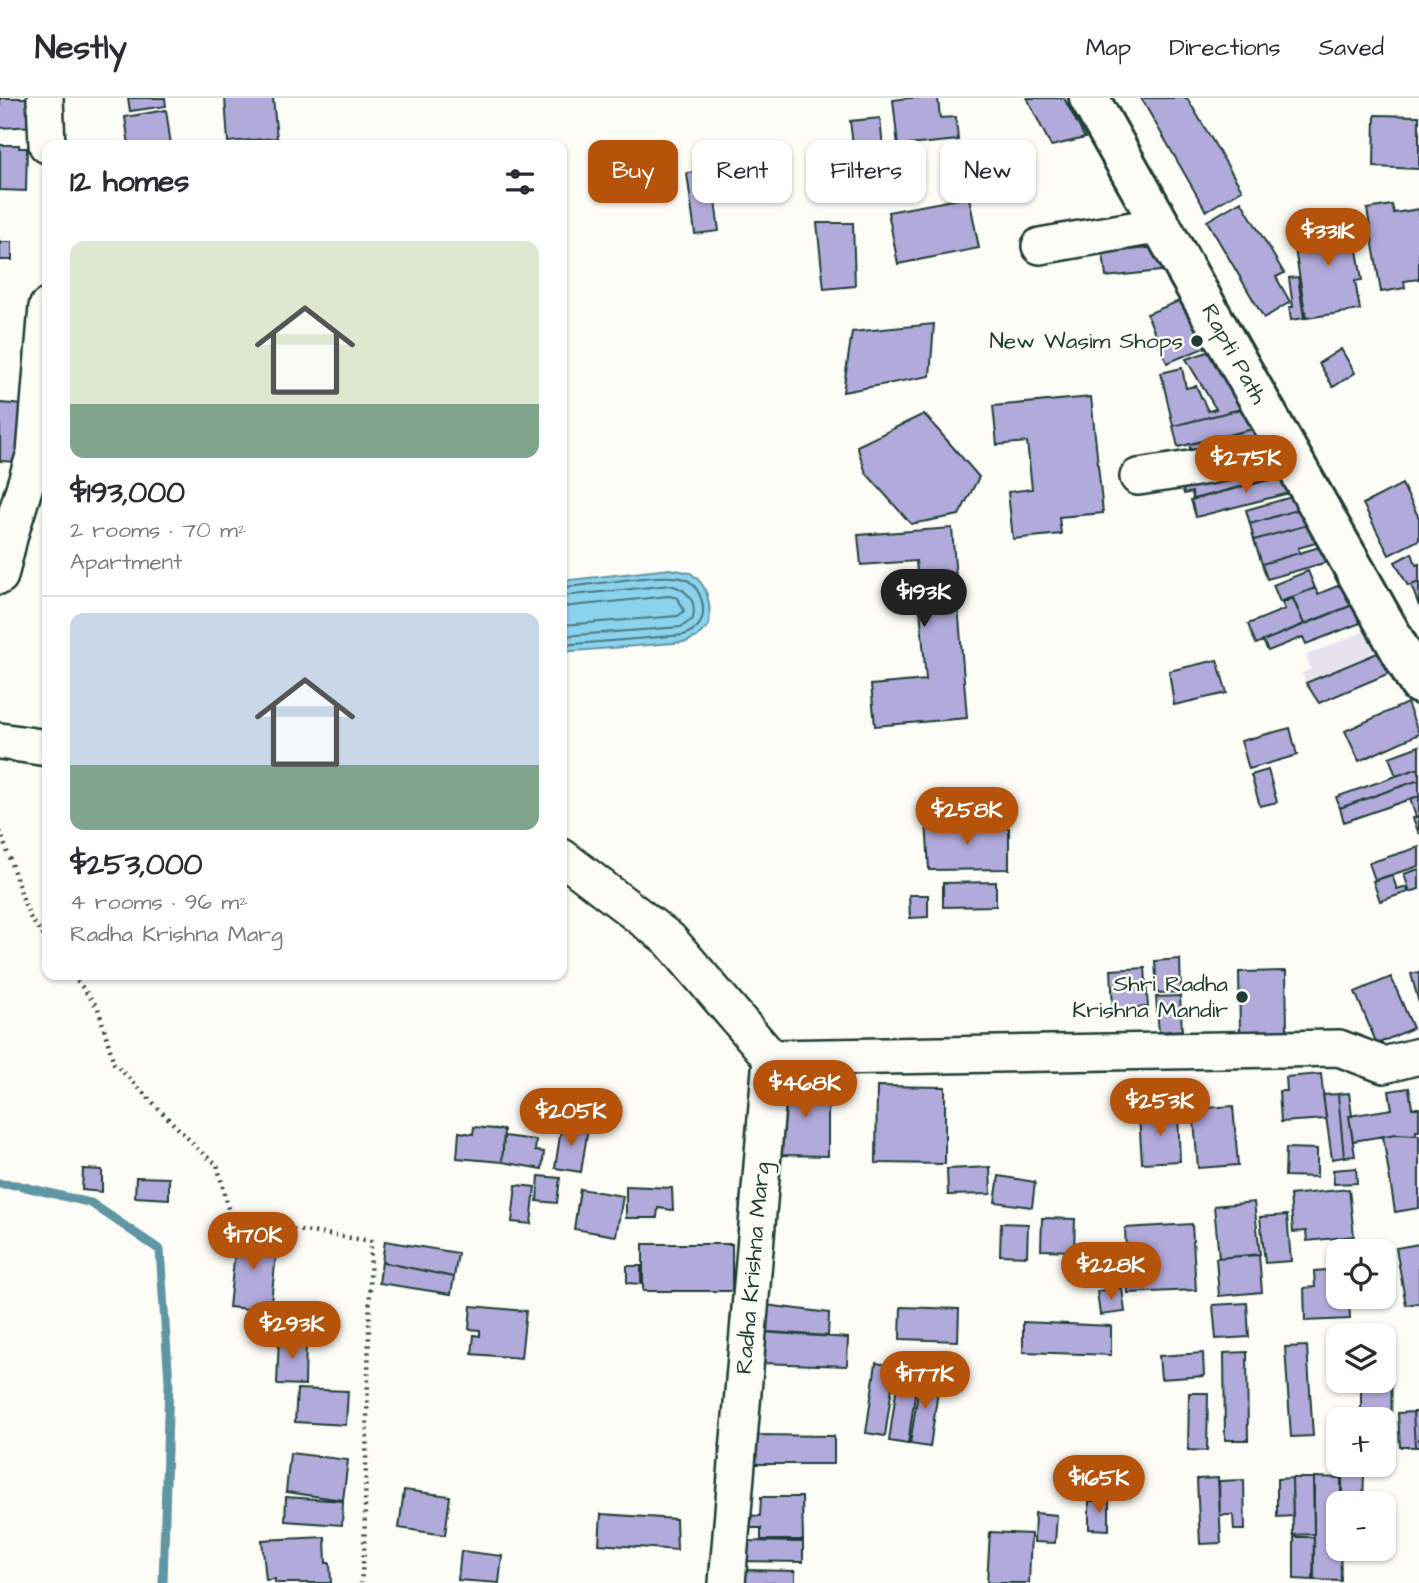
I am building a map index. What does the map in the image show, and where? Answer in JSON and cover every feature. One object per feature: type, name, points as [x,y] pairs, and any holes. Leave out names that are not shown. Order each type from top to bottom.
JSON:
[{"type":"main road","name":"Rapti Path","points":[[1089,98],[1419,684]]},
{"type":"street","points":[[45,98],[47,140]]},
{"type":"street","points":[[1040,246],[1161,225]]},
{"type":"street","points":[[0,576],[35,453],[42,368]]},
{"type":"street","points":[[1138,477],[1211,466],[1269,452],[1285,445]]},
{"type":"street","points":[[0,741],[42,747]]},
{"type":"street","points":[[567,861],[669,939],[771,1058],[1339,1048],[1384,1065],[1419,1056]]},
{"type":"street","name":"Radha Krishna Marg","points":[[727,1583],[771,1058]]},
{"type":"path","points":[[0,831],[29,916],[42,933]]},
{"type":"path","points":[[77,980],[98,1008],[114,1063],[216,1164],[231,1220],[371,1241],[364,1553],[361,1583]]},
{"type":"shaded area","points":[[1377,626],[1387,649],[1306,683],[1302,673],[1311,669],[1306,655]]},
{"type":"water","points":[[670,569],[687,572],[698,579],[705,591],[710,611],[709,625],[697,637],[686,642],[567,652],[567,580]]},
{"type":"building","points":[[0,98],[34,98],[36,126],[0,128]]},
{"type":"building","points":[[128,98],[165,98],[166,106],[130,111]]},
{"type":"building","points":[[225,98],[273,98],[277,138],[228,140]]},
{"type":"building","points":[[938,98],[940,118],[956,117],[958,140],[926,143],[926,140],[897,140],[893,100]]},
{"type":"building","points":[[1027,98],[1064,98],[1085,138],[1051,146]]},
{"type":"building","points":[[1141,98],[1187,98],[1242,190],[1206,211]]},
{"type":"building","points":[[166,110],[170,140],[128,140],[125,117]]},
{"type":"building","points":[[1375,115],[1419,116],[1419,169],[1374,167]]},
{"type":"building","points":[[880,118],[882,140],[852,140],[850,121]]},
{"type":"building","points":[[0,145],[27,148],[26,191],[0,190]]},
{"type":"building","points":[[692,172],[692,203],[715,203],[719,231],[695,234],[687,173]]},
{"type":"building","points":[[1241,201],[1284,273],[1276,277],[1290,302],[1264,318],[1207,221]]},
{"type":"building","points":[[940,202],[970,203],[979,248],[898,264],[888,212]]},
{"type":"building","points":[[1392,205],[1394,213],[1419,209],[1419,279],[1404,281],[1405,288],[1381,292],[1367,209]]},
{"type":"building","points":[[1352,220],[1362,280],[1355,281],[1360,310],[1306,318],[1292,230]]},
{"type":"building","points":[[817,223],[853,223],[855,286],[824,289]]},
{"type":"building","points":[[0,242],[12,242],[12,260],[0,260]]},
{"type":"building","points":[[1166,246],[1169,270],[1106,277],[1103,253]]},
{"type":"building","points":[[1298,277],[1304,318],[1291,320],[1289,307],[1293,307],[1289,278]]},
{"type":"building","points":[[1189,297],[1209,346],[1167,363],[1147,314]]},
{"type":"building","points":[[934,324],[930,376],[843,392],[852,332]]},
{"type":"building","points":[[1220,348],[1253,406],[1173,426],[1161,373],[1182,368],[1186,388],[1196,386],[1208,411],[1216,409],[1186,359]]},
{"type":"building","points":[[1341,349],[1355,373],[1333,387],[1319,363]]},
{"type":"building","points":[[1091,397],[1103,513],[1059,517],[1061,534],[1013,539],[1008,492],[1032,489],[1027,442],[997,445],[993,406]]},
{"type":"building","points":[[0,403],[24,405],[20,462],[0,461]]},
{"type":"building","points":[[1253,406],[1258,428],[1178,447],[1173,426]]},
{"type":"building","points":[[924,414],[979,477],[959,515],[911,524],[866,473],[857,446]]},
{"type":"building","points":[[1266,426],[1271,448],[1194,467],[1189,444]]},
{"type":"building","points":[[1276,452],[1282,476],[1193,499],[1192,492],[1184,494],[1182,486]]},
{"type":"building","points":[[1296,473],[1301,490],[1196,517],[1191,500]]},
{"type":"building","points":[[1402,484],[1419,518],[1419,540],[1389,555],[1363,504]]},
{"type":"building","points":[[1309,492],[1313,505],[1250,524],[1246,510]]},
{"type":"building","points":[[1313,505],[1318,522],[1254,540],[1250,524]]},
{"type":"building","points":[[1318,522],[1323,541],[1298,548],[1299,553],[1262,564],[1254,540]]},
{"type":"building","points":[[952,528],[967,718],[875,726],[871,685],[926,680],[916,561],[861,565],[858,535]]},
{"type":"building","points":[[1333,543],[1338,559],[1267,579],[1262,564]]},
{"type":"building","points":[[1412,553],[1416,565],[1419,564],[1419,582],[1408,586],[1395,562]]},
{"type":"building","points":[[1308,571],[1315,588],[1280,602],[1273,585]]},
{"type":"building","points":[[1357,578],[1365,600],[1304,624],[1292,597],[1315,588],[1318,594]]},
{"type":"building","points":[[1419,582],[1419,606],[1411,585]]},
{"type":"building","points":[[1293,598],[1304,624],[1256,644],[1248,624],[1285,609],[1282,603]]},
{"type":"building","points":[[1363,601],[1371,619],[1306,644],[1303,637],[1268,651],[1263,641]]},
{"type":"building","points":[[1387,649],[1399,669],[1319,703],[1306,683]]},
{"type":"building","points":[[1217,660],[1227,693],[1174,705],[1169,671]]},
{"type":"building","points":[[1407,703],[1419,734],[1359,761],[1345,731]]},
{"type":"building","points":[[1290,728],[1297,755],[1249,769],[1241,741]]},
{"type":"building","points":[[1419,746],[1419,768],[1396,776],[1389,757]]},
{"type":"building","points":[[1419,768],[1419,780],[1340,808],[1336,797]]},
{"type":"building","points":[[1268,770],[1277,802],[1260,806],[1251,775]]},
{"type":"building","points":[[1419,780],[1419,796],[1344,822],[1340,808]]},
{"type":"building","points":[[1419,796],[1419,816],[1416,817],[1410,799]]},
{"type":"building","points":[[1419,816],[1419,834],[1413,818]]},
{"type":"building","points":[[926,820],[1009,828],[1009,869],[929,870]]},
{"type":"building","points":[[1419,847],[1419,866],[1375,880],[1369,863]]},
{"type":"building","points":[[1419,869],[1419,889],[1410,892],[1404,874]]},
{"type":"building","points":[[1392,875],[1397,889],[1407,886],[1408,892],[1380,901],[1373,881]]},
{"type":"building","points":[[996,882],[996,906],[943,907],[943,883]]},
{"type":"building","points":[[909,895],[928,895],[928,917],[910,918]]},
{"type":"building","points":[[1180,959],[1181,992],[1157,993],[1155,961]]},
{"type":"building","points":[[1145,968],[1148,1007],[1113,1009],[1111,970]]},
{"type":"building","points":[[1286,971],[1287,1032],[1240,1032],[1239,972]]},
{"type":"building","points":[[1419,972],[1419,1003],[1411,974]]},
{"type":"building","points":[[1391,977],[1413,1028],[1377,1044],[1355,992]]},
{"type":"building","points":[[1180,996],[1182,1030],[1159,1032],[1156,997]]},
{"type":"building","points":[[1321,1074],[1326,1119],[1281,1122],[1279,1091],[1287,1091],[1286,1077]]},
{"type":"building","points":[[783,1085],[828,1085],[828,1156],[782,1155]]},
{"type":"building","points":[[877,1086],[945,1087],[945,1164],[876,1163]]},
{"type":"building","points":[[1409,1088],[1412,1108],[1419,1108],[1419,1131],[1416,1131],[1416,1135],[1396,1134],[1353,1141],[1349,1116],[1392,1109],[1389,1091]]},
{"type":"building","points":[[1349,1093],[1352,1116],[1349,1116],[1355,1156],[1344,1157],[1338,1094]]},
{"type":"building","points":[[1338,1094],[1344,1157],[1332,1159],[1323,1095]]},
{"type":"building","points":[[1233,1106],[1238,1165],[1198,1168],[1193,1109]]},
{"type":"building","points":[[1178,1114],[1180,1161],[1142,1163],[1139,1116]]},
{"type":"building","points":[[562,1123],[588,1128],[581,1172],[555,1168]]},
{"type":"building","points":[[474,1127],[504,1130],[502,1162],[457,1158],[459,1132],[473,1134]]},
{"type":"building","points":[[1419,1135],[1419,1208],[1395,1212],[1383,1136]]},
{"type":"building","points":[[504,1136],[536,1140],[535,1151],[544,1152],[542,1169],[502,1162]]},
{"type":"building","points":[[1286,1148],[1317,1149],[1317,1177],[1285,1176]]},
{"type":"building","points":[[990,1167],[991,1194],[948,1195],[947,1169]]},
{"type":"building","points":[[1356,1168],[1357,1183],[1334,1184],[1333,1170]]},
{"type":"building","points":[[83,1169],[102,1170],[102,1192],[82,1190]]},
{"type":"building","points":[[539,1176],[560,1178],[557,1203],[537,1201]]},
{"type":"building","points":[[999,1176],[1035,1182],[1032,1207],[995,1202]]},
{"type":"building","points":[[136,1177],[169,1178],[169,1199],[135,1197]]},
{"type":"building","points":[[516,1185],[535,1187],[531,1224],[512,1222]]},
{"type":"building","points":[[626,1186],[672,1188],[673,1210],[658,1208],[657,1218],[626,1218]]},
{"type":"building","points":[[580,1189],[623,1196],[616,1236],[574,1229]]},
{"type":"building","points":[[1349,1189],[1354,1236],[1307,1241],[1306,1231],[1293,1232],[1290,1195]]},
{"type":"building","points":[[1254,1202],[1260,1254],[1219,1258],[1214,1206]]},
{"type":"building","points":[[1287,1215],[1291,1261],[1265,1263],[1260,1217]]},
{"type":"building","points":[[1042,1218],[1075,1219],[1074,1251],[1041,1250]]},
{"type":"building","points":[[1001,1223],[1028,1224],[1027,1256],[1000,1255]]},
{"type":"building","points":[[1192,1224],[1196,1290],[1128,1293],[1125,1228]]},
{"type":"building","points":[[237,1232],[278,1237],[270,1311],[229,1307]]},
{"type":"building","points":[[385,1241],[458,1253],[454,1277],[382,1262]]},
{"type":"building","points":[[643,1244],[732,1244],[732,1291],[643,1291]]},
{"type":"building","points":[[1419,1244],[1419,1303],[1406,1305],[1396,1248]]},
{"type":"building","points":[[1259,1255],[1262,1292],[1219,1296],[1216,1258]]},
{"type":"building","points":[[382,1262],[454,1277],[451,1294],[379,1283]]},
{"type":"building","points":[[627,1266],[641,1266],[641,1284],[627,1283]]},
{"type":"building","points":[[1326,1270],[1326,1309],[1350,1309],[1350,1319],[1305,1321],[1304,1288],[1315,1287],[1314,1271]]},
{"type":"building","points":[[1122,1288],[1125,1312],[1100,1315],[1097,1291]]},
{"type":"building","points":[[1247,1303],[1249,1337],[1216,1339],[1213,1305]]},
{"type":"building","points":[[757,1304],[829,1313],[828,1336],[753,1331]]},
{"type":"building","points":[[471,1306],[526,1311],[521,1358],[472,1354],[474,1335],[480,1336],[480,1330],[469,1329]]},
{"type":"building","points":[[901,1307],[959,1309],[958,1341],[900,1339]]},
{"type":"building","points":[[1023,1322],[1111,1326],[1111,1355],[1023,1352]]},
{"type":"building","points":[[761,1332],[848,1338],[847,1366],[760,1363]]},
{"type":"building","points":[[279,1336],[306,1337],[305,1385],[277,1384]]},
{"type":"building","points":[[1307,1346],[1313,1436],[1291,1437],[1285,1347]]},
{"type":"building","points":[[1247,1352],[1248,1440],[1225,1440],[1224,1353]]},
{"type":"building","points":[[1203,1353],[1204,1376],[1161,1379],[1159,1356]]},
{"type":"building","points":[[876,1363],[895,1366],[885,1436],[866,1433]]},
{"type":"building","points":[[899,1371],[918,1374],[908,1444],[889,1441]]},
{"type":"building","points":[[921,1374],[940,1377],[930,1447],[910,1444]]},
{"type":"building","points":[[297,1389],[348,1391],[346,1425],[295,1422]]},
{"type":"building","points":[[1189,1393],[1208,1393],[1207,1451],[1188,1450]]},
{"type":"building","points":[[1361,1393],[1392,1393],[1391,1407],[1361,1407]]},
{"type":"building","points":[[1413,1412],[1415,1447],[1400,1447],[1398,1413]]},
{"type":"building","points":[[1413,1412],[1419,1412],[1419,1447],[1415,1447]]},
{"type":"building","points":[[755,1435],[834,1436],[834,1464],[755,1464]]},
{"type":"building","points":[[290,1453],[348,1460],[343,1500],[286,1492]]},
{"type":"building","points":[[1314,1477],[1341,1478],[1341,1491],[1326,1491],[1326,1561],[1340,1561],[1341,1581],[1314,1580]]},
{"type":"building","points":[[1342,1477],[1364,1477],[1363,1491],[1342,1491]]},
{"type":"building","points":[[1218,1478],[1221,1543],[1200,1544],[1197,1479]]},
{"type":"building","points":[[1292,1478],[1293,1516],[1277,1517],[1277,1479]]},
{"type":"building","points":[[1292,1478],[1313,1478],[1314,1534],[1293,1535]]},
{"type":"building","points":[[1244,1480],[1245,1530],[1234,1530],[1233,1515],[1220,1515],[1219,1481]]},
{"type":"building","points":[[404,1490],[450,1496],[445,1535],[399,1528]]},
{"type":"building","points":[[286,1497],[343,1501],[342,1525],[285,1521]]},
{"type":"building","points":[[761,1497],[802,1497],[803,1540],[761,1540],[761,1528],[743,1528],[743,1515],[760,1516]]},
{"type":"building","points":[[1089,1501],[1109,1501],[1109,1530],[1089,1529]]},
{"type":"building","points":[[1035,1513],[1057,1515],[1055,1543],[1034,1542]]},
{"type":"building","points":[[601,1514],[676,1519],[677,1550],[599,1544]]},
{"type":"building","points":[[990,1532],[1031,1534],[1029,1583],[987,1583]]},
{"type":"building","points":[[325,1537],[326,1563],[330,1563],[331,1583],[275,1583],[275,1579],[266,1580],[262,1540]]},
{"type":"building","points":[[1294,1537],[1314,1537],[1313,1580],[1294,1579]]},
{"type":"building","points":[[738,1541],[803,1542],[803,1562],[738,1561]]},
{"type":"building","points":[[461,1551],[502,1556],[499,1583],[458,1580]]},
{"type":"building","points":[[740,1570],[795,1571],[795,1583],[739,1583]]},
{"type":"waterway","points":[[0,1184],[17,1185],[91,1203],[160,1250],[169,1382],[163,1583]]},
{"type":"place","name":"New Wasim Shops","points":[[1197,341]]},
{"type":"place","name":"Shri Radha Krishna Mandir","points":[[1242,997]]}]
